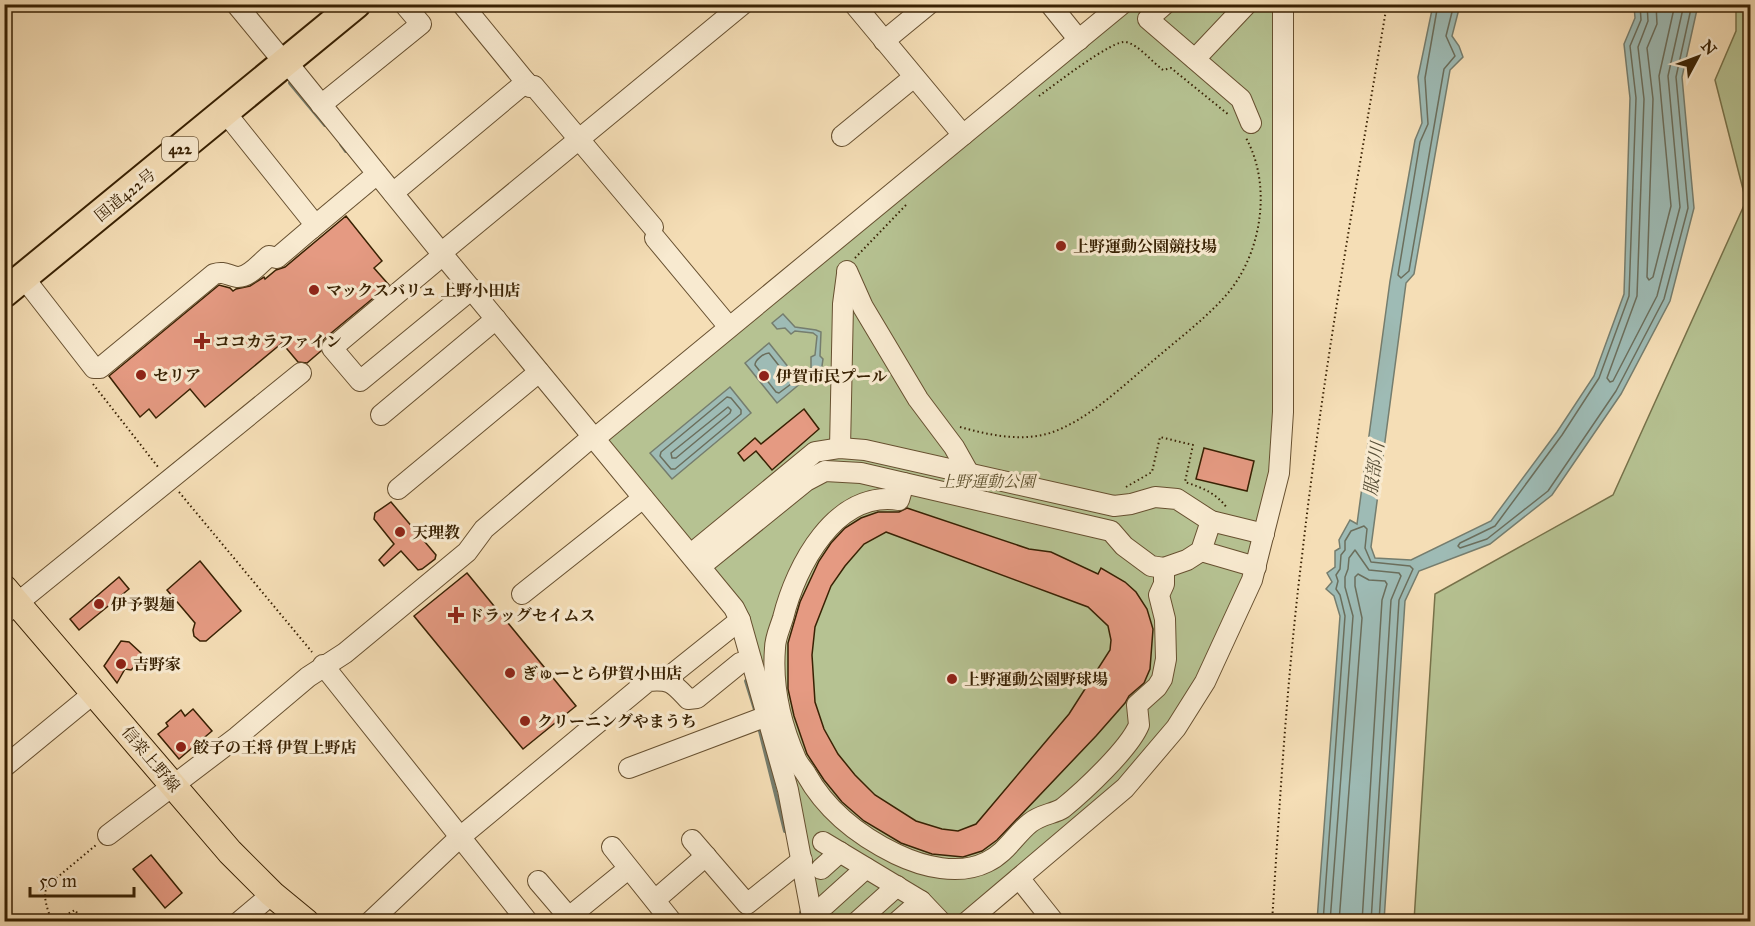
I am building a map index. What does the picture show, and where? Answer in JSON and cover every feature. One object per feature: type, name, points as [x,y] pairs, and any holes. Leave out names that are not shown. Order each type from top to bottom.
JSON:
[{"type":"highway","name":"国道422号","points":[[14,286],[286,63],[346,8]]},
{"type":"main road","name":"信楽上野線","points":[[9,602],[94,693],[230,852],[272,894],[306,921]]},
{"type":"street","points":[[236,4],[734,608],[740,620],[788,790],[813,921]]},
{"type":"street","points":[[321,105],[421,24],[404,4]]},
{"type":"street","points":[[462,4],[530,87],[534,86],[729,327]]},
{"type":"street","points":[[472,289],[360,381],[332,348],[743,4]]},
{"type":"street","points":[[854,4],[963,135]]},
{"type":"street","points":[[884,41],[928,4]]},
{"type":"street","points":[[1050,4],[1079,40]]},
{"type":"street","points":[[1166,4],[1148,19],[1241,99],[1242,124]]},
{"type":"street","points":[[967,921],[1125,788],[1176,728],[1205,682],[1252,580],[1279,473],[1283,412],[1283,4]]},
{"type":"street","points":[[108,835],[237,737],[323,665],[345,653],[467,552],[484,529],[1079,40],[1117,6]]},
{"type":"street","points":[[1195,59],[1244,6]]},
{"type":"street","points":[[842,136],[915,76]]},
{"type":"street","points":[[393,193],[526,82]]},
{"type":"street","points":[[225,112],[313,222],[311,229]]},
{"type":"street","points":[[14,286],[94,368],[100,369],[214,274],[222,272],[237,277],[246,275],[269,256],[276,258],[377,174]]},
{"type":"street","points":[[840,448],[843,304],[847,271]]},
{"type":"street","points":[[847,271],[862,307],[918,399],[954,447],[984,502]]},
{"type":"street","points":[[381,415],[496,319]]},
{"type":"street","points":[[398,489],[539,372]]},
{"type":"street","points":[[9,602],[301,373]]},
{"type":"street","points":[[696,560],[815,453],[840,448],[865,450],[1114,506],[1155,497],[1177,500],[1211,521],[1264,534]]},
{"type":"street","points":[[861,473],[865,450]]},
{"type":"street","points":[[696,560],[813,476],[825,471],[861,473],[1111,531],[1121,543],[1151,566],[1164,568],[1187,560],[1201,551],[1211,521]]},
{"type":"street","points":[[904,483],[899,500],[889,498],[857,506],[830,525],[814,546],[788,595],[775,646],[775,691],[797,761],[809,780],[835,813],[852,827],[906,859],[956,870],[970,869],[988,862],[1011,845],[1030,823],[1040,816],[1062,808],[1119,755],[1139,725],[1137,705],[1157,687],[1162,679],[1166,643],[1165,619],[1159,595],[1164,584],[1164,568]]},
{"type":"street","points":[[522,594],[643,498]]},
{"type":"street","points":[[1121,543],[1123,516],[1131,504]]},
{"type":"street","points":[[1201,551],[1256,567]]},
{"type":"street","points":[[665,680],[740,620]]},
{"type":"street","points":[[370,921],[459,838],[648,681],[665,680],[672,683],[688,699],[697,698],[740,663],[751,660]]},
{"type":"street","points":[[323,665],[459,838],[528,921]]},
{"type":"street","points":[[4,767],[94,693]]},
{"type":"street","points":[[629,768],[767,716]]},
{"type":"street","points":[[692,840],[747,904],[802,860]]},
{"type":"street","points":[[612,847],[672,921]]},
{"type":"street","points":[[821,869],[832,847],[921,901],[941,921]]},
{"type":"street","points":[[655,900],[706,856]]},
{"type":"street","points":[[538,881],[571,919],[627,868]]},
{"type":"street","points":[[825,905],[866,868]]},
{"type":"street","points":[[1019,878],[1054,921]]},
{"type":"street","points":[[856,921],[897,886]]},
{"type":"street","points":[[239,921],[272,894]]},
{"type":"street","points":[[897,921],[921,901]]},
{"type":"path","points":[[1272,921],[1281,769],[1302,556],[1343,267],[1387,4]]},
{"type":"path","points":[[953,425],[1012,438],[1048,434],[1080,418],[1118,390],[1214,308],[1230,291],[1256,237],[1260,215],[1259,172],[1254,152],[1242,124],[1171,68],[1163,70],[1131,44],[1122,41],[1100,52],[1038,96]]},
{"type":"path","points":[[847,271],[851,262],[897,213],[915,198]]},
{"type":"path","points":[[1160,437],[1193,445],[1185,482],[1210,491],[1221,498],[1232,512]]},
{"type":"path","points":[[84,921],[75,910],[52,921],[44,891],[108,835]]},
{"type":"green space","name":"上野運動公園","points":[[1129,5],[1275,5],[1276,396],[1267,515],[1203,682],[1124,787],[964,921],[815,921],[742,619],[604,440]]},
{"type":"green space","points":[[1736,5],[1750,5],[1750,921],[1414,921],[1435,594],[1613,495],[1746,201],[1715,80],[1736,31]]},
{"type":"water","name":"服部川","points":[[1433,5],[1460,5],[1452,36],[1463,57],[1450,70],[1414,274],[1406,283],[1371,547],[1375,558],[1411,560],[1491,521],[1557,432],[1594,376],[1624,294],[1630,98],[1624,44],[1635,18],[1634,5],[1698,5],[1682,77],[1694,208],[1670,301],[1621,394],[1552,495],[1490,544],[1419,571],[1405,601],[1384,921],[1317,921],[1340,616],[1334,596],[1326,589],[1332,582],[1327,573],[1335,567],[1335,551],[1340,548],[1339,540],[1350,520],[1357,524],[1390,281],[1415,140],[1422,123],[1418,77]]},
{"type":"water","points":[[783,314],[795,327],[821,332],[820,356],[823,359],[821,373],[813,373],[811,370],[811,357],[815,355],[817,336],[813,333],[795,331],[791,334],[785,328],[777,329],[772,323]]},
{"type":"water","points":[[769,343],[801,383],[777,403],[745,363]]},
{"type":"water","points":[[730,387],[751,413],[672,479],[650,453]]},
{"type":"building","points":[[346,216],[382,261],[374,268],[389,285],[324,339],[321,351],[307,363],[298,362],[282,343],[205,407],[190,389],[156,418],[149,409],[140,417],[109,376],[219,285],[233,291],[250,286],[264,277],[265,279],[276,270],[285,267]]},
{"type":"building","points":[[804,409],[819,429],[772,470],[756,451],[744,461],[738,453],[755,438],[761,444]]},
{"type":"building","points":[[1204,448],[1254,461],[1247,491],[1196,479]]},
{"type":"building","name":"天理教","points":[[391,502],[436,555],[435,559],[422,569],[418,570],[401,551],[384,566],[379,560],[394,544],[374,519],[375,513]]},
{"type":"building","points":[[907,508],[1029,549],[1051,552],[1098,574],[1101,568],[1125,582],[1136,592],[1147,609],[1153,629],[1150,669],[1144,683],[1129,696],[1096,736],[997,840],[982,851],[963,857],[932,854],[901,843],[864,821],[842,802],[807,754],[794,716],[788,689],[788,643],[800,602],[819,561],[845,528],[861,518],[878,512],[899,512]],"holes":[[[886,532],[1088,607],[1108,626],[1111,640],[1110,650],[1069,714],[976,824],[958,831],[916,821],[875,795],[838,754],[824,729],[815,702],[812,655],[815,627],[831,586],[845,566],[864,544]]]},
{"type":"building","points":[[200,561],[241,611],[206,641],[200,641],[194,636],[195,623],[167,590]]},
{"type":"building","points":[[467,573],[576,706],[523,749],[414,616]]},
{"type":"building","name":"伊予製麺","points":[[119,577],[129,589],[79,630],[70,619]]},
{"type":"building","name":"吉野家","points":[[121,641],[129,642],[141,653],[139,662],[131,670],[125,669],[117,683],[104,666]]},
{"type":"building","name":"餃子の王将 伊賀上野店","points":[[193,709],[212,731],[179,759],[158,734],[168,726],[166,723],[181,710],[185,716]]},
{"type":"building","points":[[151,855],[182,893],[165,908],[133,869]]},
{"type":"waterway","points":[[290,83],[325,125]]},
{"type":"waterway","points":[[341,144],[346,151]]},
{"type":"waterway","points":[[746,681],[756,713]]},
{"type":"waterway","points":[[759,727],[785,831]]},
{"type":"waterway","points":[[801,912],[802,922]]},
{"type":"place","name":"上野運動公園競技場","points":[[1061,246]]},
{"type":"place","name":"マックスバリュ 上野小田店","points":[[314,290]]},
{"type":"place","name":"ココカラファイン","points":[[202,341]]},
{"type":"place","name":"セリア","points":[[141,375]]},
{"type":"place","name":"伊賀市民プール","points":[[764,376]]},
{"type":"place","name":"天理教","points":[[400,532]]},
{"type":"place","name":"伊予製麺","points":[[99,604]]},
{"type":"place","name":"ドラッグセイムス","points":[[456,615]]},
{"type":"place","name":"吉野家","points":[[121,664]]},
{"type":"place","name":"ぎゅーとら伊賀小田店","points":[[510,673]]},
{"type":"place","name":"上野運動公園野球場","points":[[952,679]]},
{"type":"place","name":"クリーニングやまうち","points":[[525,721]]},
{"type":"place","name":"餃子の王将 伊賀上野店","points":[[181,747]]}]
